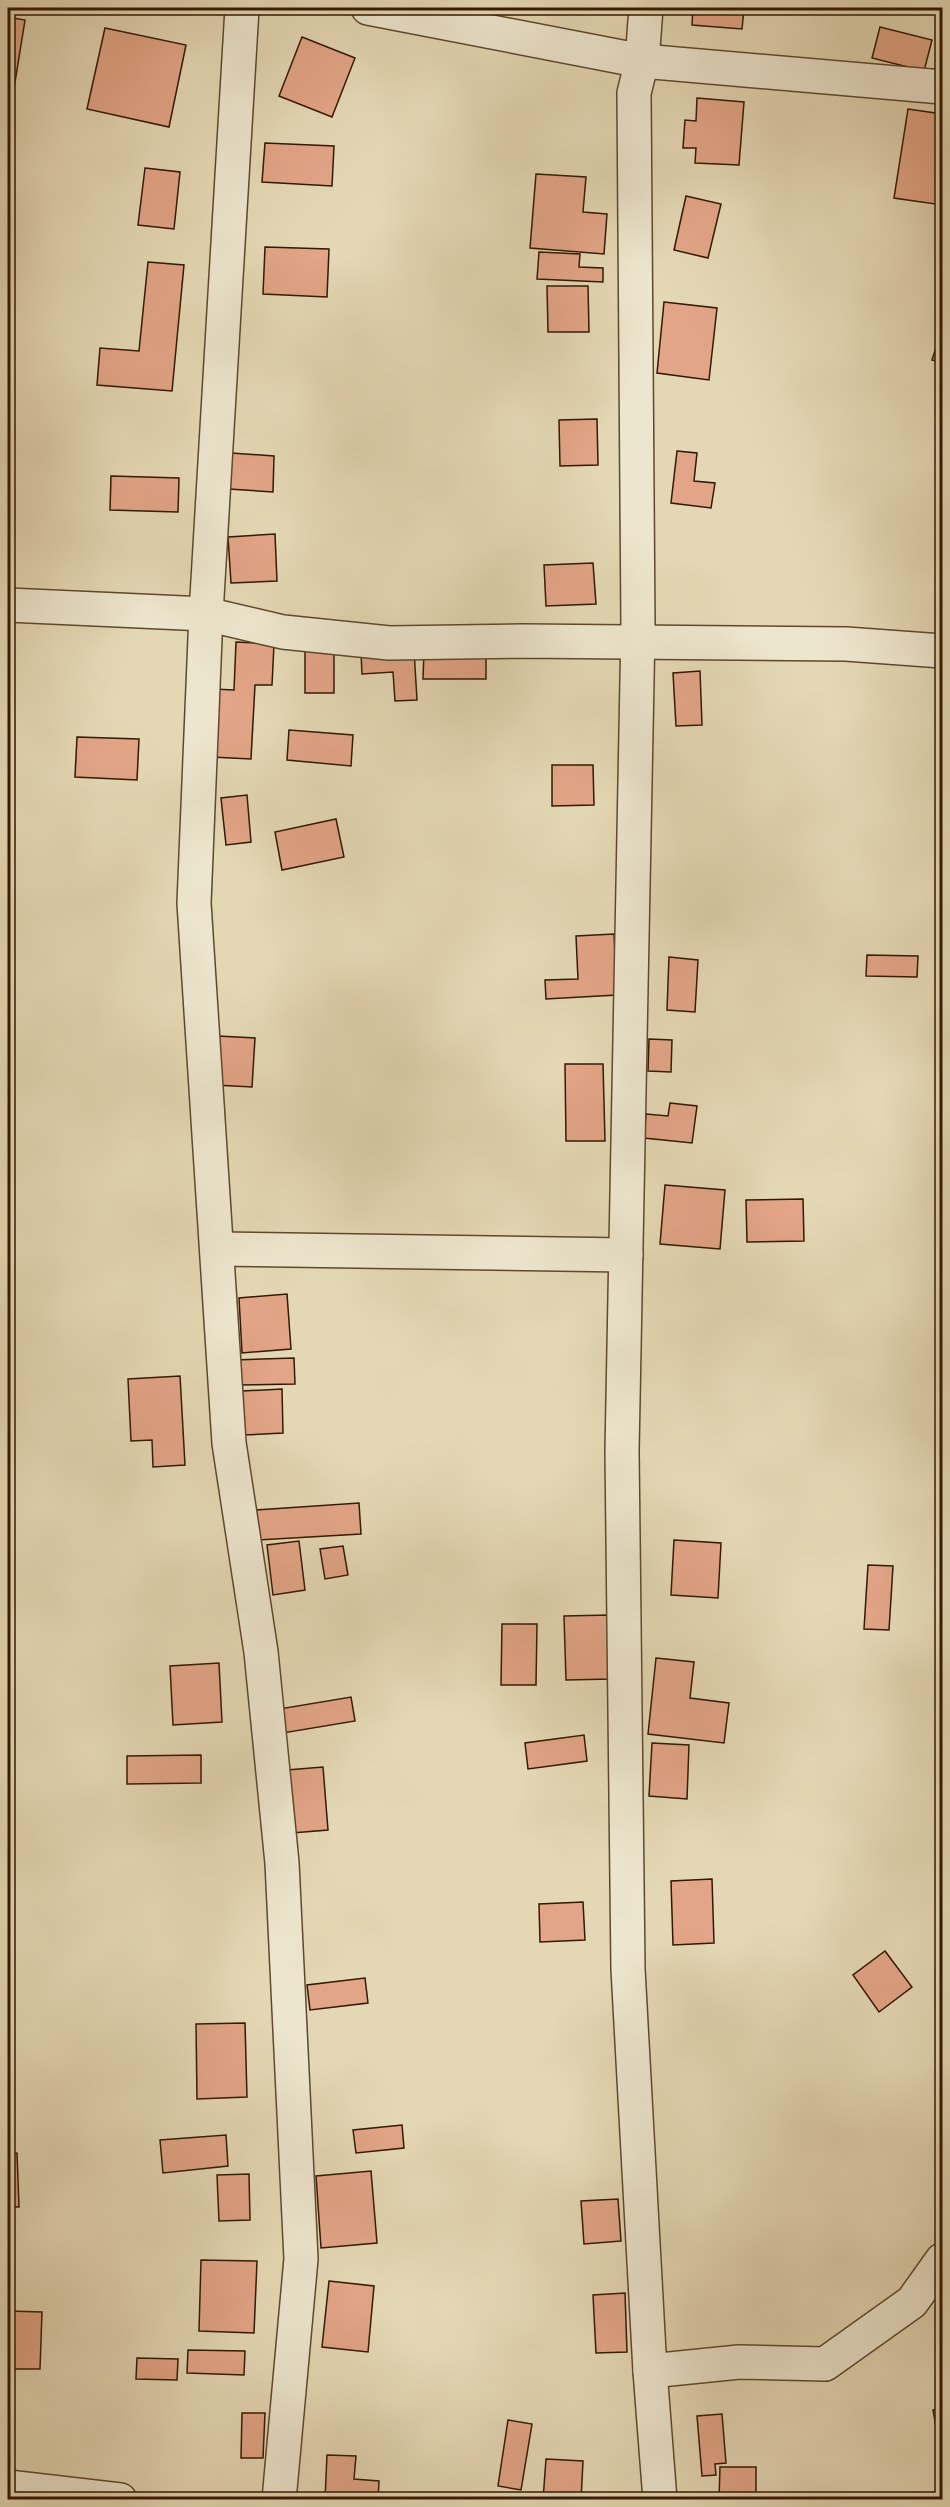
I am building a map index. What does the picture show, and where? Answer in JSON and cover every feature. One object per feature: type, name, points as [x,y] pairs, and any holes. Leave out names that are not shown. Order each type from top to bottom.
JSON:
[{"type":"street","points":[[242,8],[206,614],[194,903],[229,1443],[261,1652],[283,1887],[301,2259],[279,2499]]},
{"type":"street","points":[[368,8],[642,61],[942,87]]},
{"type":"street","points":[[646,8],[642,61],[634,93],[638,643],[622,1451],[628,1969],[650,2372],[660,2499]]},
{"type":"street","points":[[8,605],[206,614],[283,632],[389,643],[846,644],[942,651]]},
{"type":"street","points":[[217,1249],[626,1255]]},
{"type":"street","points":[[650,2372],[739,2362],[825,2364],[912,2302],[942,2260]]},
{"type":"street","points":[[8,2487],[120,2499]]},
{"type":"building","points":[[693,8],[744,8],[742,29],[692,25]]},
{"type":"building","points":[[8,17],[25,20],[11,107],[8,107]]},
{"type":"building","points":[[880,27],[932,40],[924,71],[872,58]]},
{"type":"building","points":[[105,28],[186,45],[169,127],[87,109]]},
{"type":"building","points":[[302,37],[355,58],[332,117],[279,96]]},
{"type":"building","points":[[697,98],[744,102],[739,165],[695,163],[696,148],[683,148],[685,120],[696,121]]},
{"type":"building","points":[[908,109],[942,114],[942,205],[894,198]]},
{"type":"building","points":[[265,143],[334,146],[332,186],[262,182]]},
{"type":"building","points":[[145,168],[180,172],[174,229],[138,225]]},
{"type":"building","points":[[536,174],[586,177],[583,212],[607,214],[604,254],[530,248]]},
{"type":"building","points":[[686,196],[721,204],[708,258],[674,250]]},
{"type":"building","points":[[265,247],[329,249],[327,297],[263,294]]},
{"type":"building","points":[[539,252],[580,254],[579,267],[603,268],[603,282],[537,279]]},
{"type":"building","points":[[148,262],[184,265],[172,391],[97,385],[100,348],[139,351]]},
{"type":"building","points":[[547,286],[588,286],[589,332],[548,332]]},
{"type":"building","points":[[664,302],[717,308],[709,380],[657,373]]},
{"type":"building","points":[[942,329],[942,363],[932,360]]},
{"type":"building","points":[[597,419],[598,465],[560,466],[559,420]]},
{"type":"building","points":[[677,451],[697,453],[694,481],[715,483],[711,508],[671,503]]},
{"type":"building","points":[[231,453],[274,456],[273,492],[229,489]]},
{"type":"building","points":[[111,476],[179,478],[178,512],[110,510]]},
{"type":"building","points":[[275,534],[277,581],[231,583],[228,537]]},
{"type":"building","points":[[593,563],[596,604],[546,606],[544,565]]},
{"type":"building","points":[[236,642],[274,644],[272,685],[255,685],[251,759],[211,757],[214,689],[234,690]]},
{"type":"building","points":[[414,650],[417,700],[395,701],[393,672],[362,674],[361,653]]},
{"type":"building","points":[[305,651],[334,651],[334,693],[305,693]]},
{"type":"building","points":[[424,651],[486,651],[486,679],[423,679]]},
{"type":"building","points":[[700,671],[702,725],[676,726],[673,673]]},
{"type":"building","points":[[289,730],[353,735],[351,766],[287,760]]},
{"type":"building","points":[[77,737],[139,739],[137,780],[75,777]]},
{"type":"building","points":[[552,765],[593,765],[594,805],[552,806]]},
{"type":"building","points":[[247,795],[251,842],[226,845],[221,798]]},
{"type":"building","points":[[336,819],[344,857],[282,870],[275,832]]},
{"type":"building","points":[[614,934],[617,995],[546,999],[545,980],[578,979],[576,936]]},
{"type":"building","points":[[867,955],[918,956],[917,977],[866,976]]},
{"type":"building","points":[[669,957],[698,960],[695,1012],[667,1010]]},
{"type":"building","points":[[218,1036],[255,1038],[252,1087],[215,1085]]},
{"type":"building","points":[[649,1039],[672,1040],[671,1072],[648,1071]]},
{"type":"building","points":[[565,1064],[603,1064],[605,1141],[566,1141]]},
{"type":"building","points":[[670,1103],[697,1106],[692,1143],[644,1138],[646,1114],[668,1116]]},
{"type":"building","points":[[665,1185],[725,1190],[720,1249],[660,1244]]},
{"type":"building","points":[[803,1199],[804,1241],[747,1242],[746,1200]]},
{"type":"building","points":[[287,1294],[291,1349],[242,1353],[239,1298]]},
{"type":"building","points":[[294,1358],[295,1384],[235,1385],[234,1360]]},
{"type":"building","points":[[180,1376],[185,1465],[153,1467],[152,1440],[131,1441],[128,1379]]},
{"type":"building","points":[[282,1389],[283,1433],[244,1435],[242,1391]]},
{"type":"building","points":[[359,1503],[361,1534],[258,1540],[256,1510]]},
{"type":"building","points":[[674,1540],[721,1543],[718,1598],[671,1595]]},
{"type":"building","points":[[299,1541],[305,1590],[273,1595],[267,1545]]},
{"type":"building","points":[[343,1546],[348,1575],[325,1579],[320,1549]]},
{"type":"building","points":[[868,1565],[893,1566],[889,1630],[864,1629]]},
{"type":"building","points":[[610,1615],[611,1679],[566,1680],[564,1616]]},
{"type":"building","points":[[502,1624],[537,1624],[536,1685],[501,1685]]},
{"type":"building","points":[[656,1658],[694,1662],[690,1698],[729,1703],[724,1743],[648,1734]]},
{"type":"building","points":[[219,1663],[222,1722],[173,1725],[170,1666]]},
{"type":"building","points":[[351,1697],[355,1721],[283,1733],[279,1709]]},
{"type":"building","points":[[584,1735],[587,1761],[528,1769],[525,1743]]},
{"type":"building","points":[[652,1743],[689,1745],[687,1799],[649,1796]]},
{"type":"building","points":[[201,1755],[201,1783],[127,1784],[127,1756]]},
{"type":"building","points":[[323,1767],[328,1830],[292,1833],[287,1770]]},
{"type":"building","points":[[712,1879],[714,1943],[673,1945],[671,1881]]},
{"type":"building","points":[[583,1902],[585,1940],[540,1942],[539,1904]]},
{"type":"building","points":[[885,1951],[912,1987],[879,2012],[853,1975]]},
{"type":"building","points":[[365,1978],[368,2003],[310,2010],[307,1985]]},
{"type":"building","points":[[245,2023],[247,2097],[197,2099],[196,2024]]},
{"type":"building","points":[[402,2125],[404,2148],[356,2153],[353,2130]]},
{"type":"building","points":[[226,2135],[228,2166],[163,2173],[160,2140]]},
{"type":"building","points":[[17,2153],[19,2207],[8,2207],[8,2154]]},
{"type":"building","points":[[371,2171],[377,2243],[321,2248],[316,2176]]},
{"type":"building","points":[[249,2174],[250,2220],[219,2221],[217,2175]]},
{"type":"building","points":[[618,2199],[621,2241],[584,2244],[581,2201]]},
{"type":"building","points":[[201,2260],[257,2261],[254,2333],[199,2331]]},
{"type":"building","points":[[329,2281],[374,2286],[368,2352],[322,2347]]},
{"type":"building","points":[[625,2293],[627,2352],[596,2353],[593,2295]]},
{"type":"building","points":[[8,2311],[42,2312],[40,2369],[8,2369]]},
{"type":"building","points":[[188,2350],[245,2351],[244,2375],[187,2373]]},
{"type":"building","points":[[137,2358],[178,2359],[177,2380],[136,2379]]},
{"type":"building","points":[[942,2408],[942,2459],[933,2410]]},
{"type":"building","points":[[242,2413],[265,2413],[263,2458],[241,2458]]},
{"type":"building","points":[[722,2414],[726,2463],[715,2464],[716,2475],[702,2476],[697,2416]]},
{"type":"building","points":[[508,2420],[532,2424],[521,2490],[498,2486]]},
{"type":"building","points":[[327,2455],[356,2456],[354,2479],[379,2481],[378,2500],[325,2500]]},
{"type":"building","points":[[546,2459],[583,2461],[581,2500],[543,2500]]},
{"type":"building","points":[[720,2467],[756,2467],[756,2500],[719,2500]]}]
